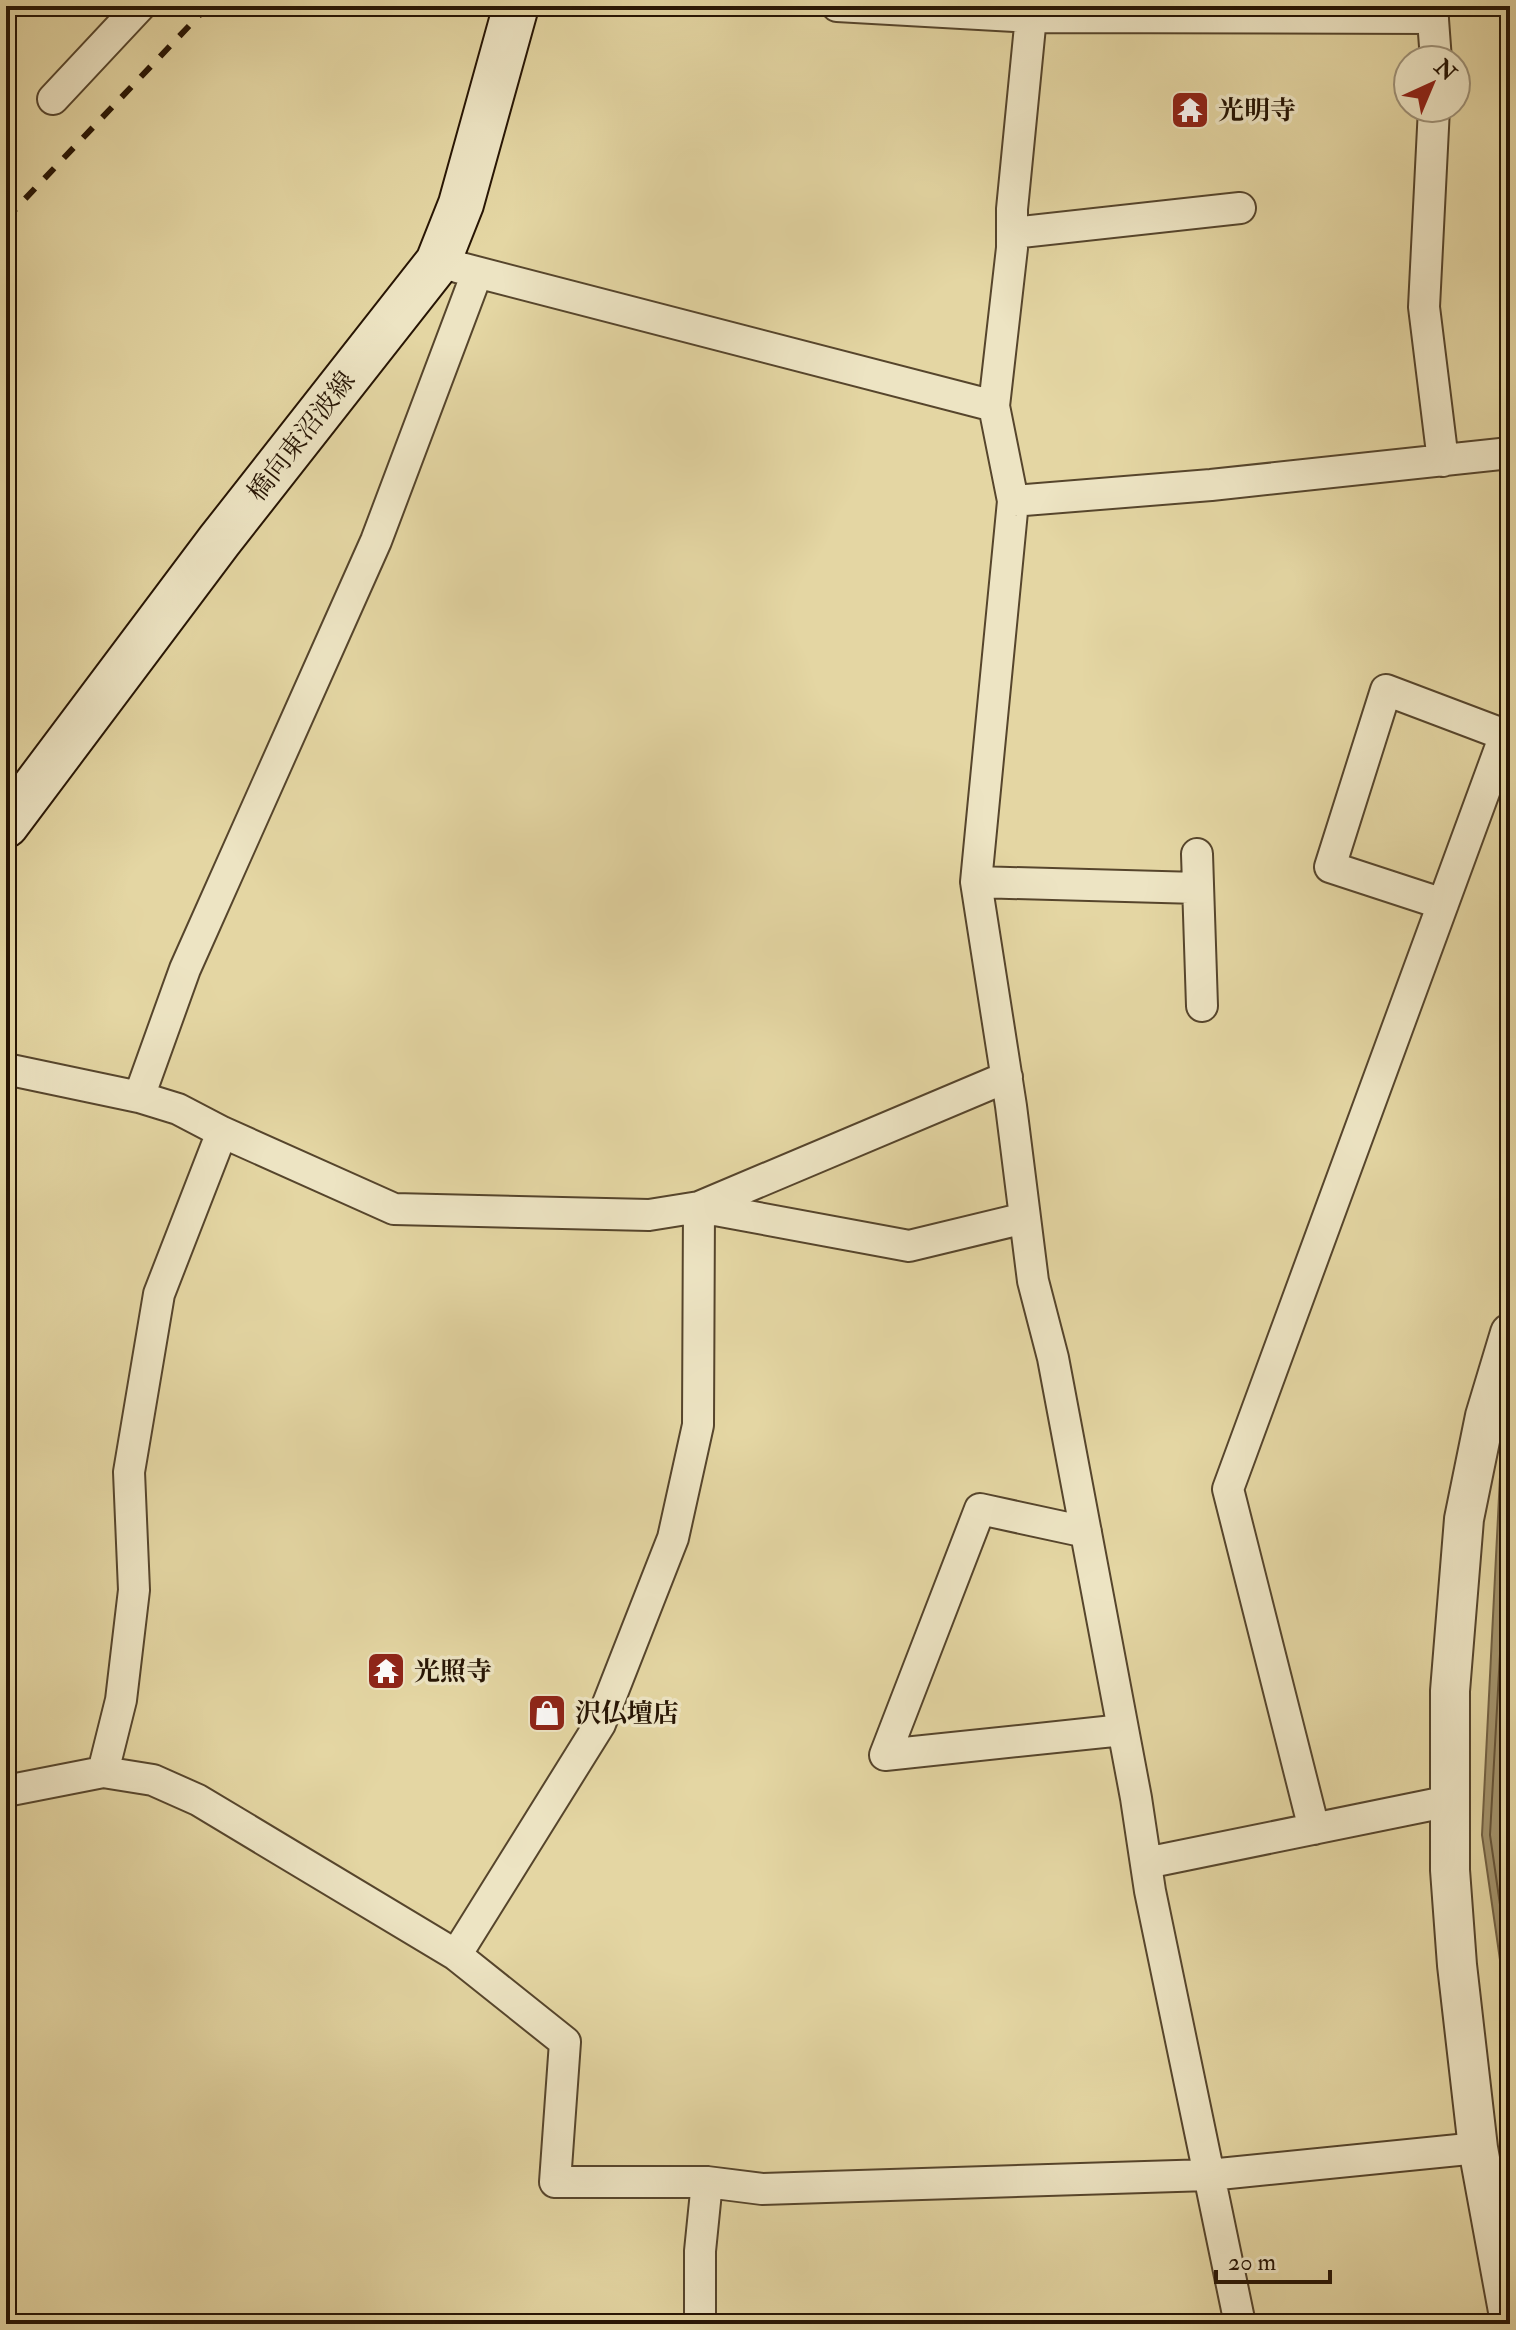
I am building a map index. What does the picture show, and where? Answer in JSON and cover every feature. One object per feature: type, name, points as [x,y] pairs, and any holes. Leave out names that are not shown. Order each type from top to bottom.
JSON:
[{"type":"main road","name":"橋向東沼波線","points":[[6,825],[219,541],[458,267],[461,204],[516,6]]},
{"type":"street","points":[[53,99],[140,6]]},
{"type":"street","points":[[837,6],[1032,11],[1433,12],[1435,44]]},
{"type":"street","points":[[1032,11],[994,406],[1013,501],[976,882],[1007,1077],[1033,1281],[1053,1358],[1146,1863],[1240,2324]]},
{"type":"street","points":[[1433,124],[1424,307],[1443,461]]},
{"type":"street","points":[[1012,233],[1240,208]]},
{"type":"street","points":[[139,1097],[185,969],[376,541],[458,267],[994,406]]},
{"type":"street","points":[[1013,501],[1211,485],[1510,453]]},
{"type":"street","points":[[1314,1829],[1228,1489],[1443,904],[1505,735],[1386,690],[1330,867],[1443,904]]},
{"type":"street","points":[[1197,854],[1202,1006]]},
{"type":"street","points":[[976,882],[1198,888]]},
{"type":"street","points":[[6,1069],[139,1097],[178,1109],[394,1209],[649,1215],[699,1207],[1007,1077]]},
{"type":"street","points":[[103,1772],[121,1700],[134,1590],[129,1472],[159,1294],[222,1132]]},
{"type":"street","points":[[699,1207],[909,1246],[1025,1218]]},
{"type":"street","points":[[456,1955],[600,1724],[673,1538],[698,1425],[699,1207]]},
{"type":"street","points":[[1510,1333],[1485,1416],[1464,1519],[1450,1691],[1450,1870],[1457,1965],[1478,2148],[1510,2322]]},
{"type":"street","points":[[1086,1532],[980,1509],[885,1755],[1123,1730]]},
{"type":"street","points":[[6,1791],[103,1772],[153,1780],[198,1800],[456,1955],[565,2042],[555,2182],[707,2182],[762,2189],[1209,2175],[1478,2148]]},
{"type":"street","points":[[1146,1863],[1450,1801]]},
{"type":"street","points":[[700,2324],[700,2251],[707,2182]]},
{"type":"water","points":[[1510,1449],[1510,2029],[1482,1835],[1500,1477]]},
{"type":"railway","points":[[6,219],[208,6]]},
{"type":"place","name":"光明寺","points":[[1190,110]]},
{"type":"place","name":"光照寺","points":[[386,1671]]},
{"type":"place","name":"沢仏壇店","points":[[547,1713]]}]
